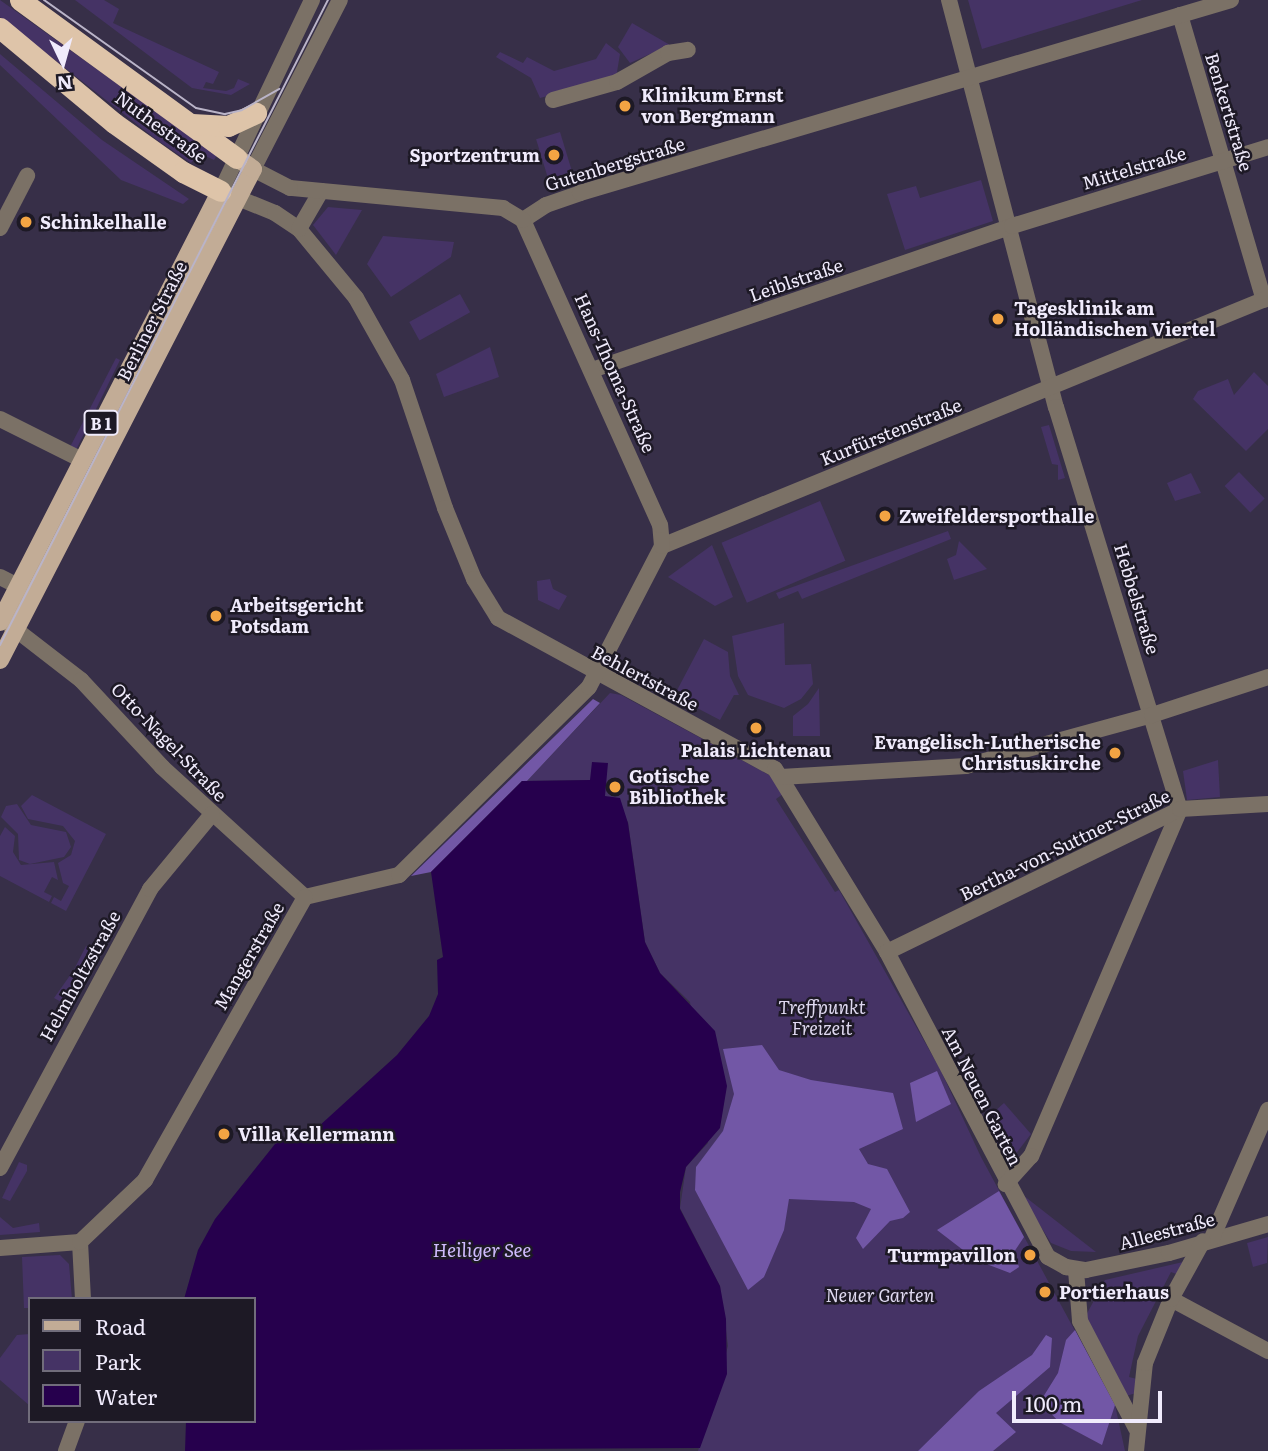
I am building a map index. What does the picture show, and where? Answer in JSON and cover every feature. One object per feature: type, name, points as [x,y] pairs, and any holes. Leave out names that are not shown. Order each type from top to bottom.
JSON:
[{"type":"highway","name":"Nuthestraße","points":[[20,0],[186,123],[245,163]]},
{"type":"highway","name":"Nuthestraße","points":[[0,27],[114,123],[183,172],[230,194]]},
{"type":"highway","points":[[186,123],[228,126],[257,113]]},
{"type":"main road","name":"Berliner Straße","points":[[0,660],[6,623],[26,591],[245,163]]},
{"type":"main road","name":"Berliner Straße","points":[[26,591],[82,460],[230,194]]},
{"type":"street","name":"Berliner Straße","points":[[245,163],[257,113],[312,0]]},
{"type":"street","name":"Berliner Straße","points":[[245,163],[340,0]]},
{"type":"street","name":"Hebbelstraße","points":[[949,0],[1012,226],[1053,387],[1180,809]]},
{"type":"street","name":"Gutenbergstraße","points":[[523,220],[546,205],[580,193],[1231,0]]},
{"type":"street","name":"Benkertstraße","points":[[1180,15],[1266,299]]},
{"type":"street","points":[[553,100],[617,82],[668,53],[688,50]]},
{"type":"street","name":"Mittelstraße","points":[[1012,226],[1268,147]]},
{"type":"street","points":[[245,163],[290,188],[503,208],[523,220]]},
{"type":"street","points":[[0,228],[27,176]]},
{"type":"street","points":[[299,229],[321,191]]},
{"type":"street","name":"Behlertstraße","points":[[230,194],[299,229],[356,298],[402,380],[445,508],[489,605],[513,629],[775,769],[782,777]]},
{"type":"street","name":"Hans-Thoma-Straße","points":[[523,220],[660,525],[662,545]]},
{"type":"street","name":"Leiblstraße","points":[[592,370],[1012,226]]},
{"type":"street","name":"Kurfürstenstraße","points":[[662,545],[1266,299]]},
{"type":"street","points":[[0,419],[82,460]]},
{"type":"street","points":[[597,674],[662,545]]},
{"type":"street","points":[[0,577],[26,591]]},
{"type":"street","name":"Otto-Nagel-Straße","points":[[6,623],[81,680],[212,814],[305,897]]},
{"type":"street","name":"Mangerstraße","points":[[80,1242],[145,1180],[305,897],[399,875],[546,730],[597,674]]},
{"type":"street","points":[[782,777],[966,766],[1152,715],[1268,677]]},
{"type":"street","name":"Am Neuen Garten","points":[[782,777],[887,952],[1006,1184],[1048,1257],[1076,1270]]},
{"type":"street","name":"Bertha-von-Suttner-Straße","points":[[887,952],[1180,809],[1268,804]]},
{"type":"street","points":[[1006,1184],[1031,1156],[1180,809]]},
{"type":"street","name":"Helmholtzstraße","points":[[0,1168],[150,889],[212,814]]},
{"type":"street","points":[[1136,1451],[1136,1428],[1145,1363],[1171,1299],[1208,1240],[1268,1110]]},
{"type":"street","name":"Alleestraße","points":[[1076,1270],[1147,1258],[1268,1224]]},
{"type":"street","points":[[0,1248],[80,1242],[83,1297]]},
{"type":"street","points":[[1076,1270],[1077,1308],[1136,1428]]},
{"type":"street","points":[[1171,1299],[1268,1351]]},
{"type":"street","points":[[66,1451],[76,1423]]},
{"type":"green space","points":[[0,0],[217,155],[214,160],[199,153],[191,163],[157,140],[0,17]]},
{"type":"green space","points":[[75,0],[104,0],[119,9],[113,23],[219,72],[213,84],[206,82],[203,88],[226,91],[234,88],[238,79],[250,84],[231,95],[192,88]]},
{"type":"green space","points":[[968,0],[1142,0],[982,49]]},
{"type":"green space","points":[[632,23],[670,45],[630,63],[618,47]]},
{"type":"green space","points":[[606,43],[620,54],[616,78],[540,98],[531,78],[496,57],[500,52],[523,63],[527,57],[554,71],[596,59]]},
{"type":"green space","points":[[0,54],[102,140],[189,199],[183,204],[121,180],[0,65]]},
{"type":"green space","name":"Sportzentrum","points":[[560,132],[572,172],[548,179],[536,139]]},
{"type":"green space","points":[[981,180],[993,221],[905,250],[887,194],[916,186],[920,198]]},
{"type":"green space","points":[[328,207],[362,210],[336,255],[313,225]]},
{"type":"green space","points":[[383,236],[454,242],[451,257],[391,297],[367,264]]},
{"type":"green space","points":[[460,294],[470,312],[419,340],[409,322]]},
{"type":"green space","points":[[490,347],[499,377],[444,397],[436,374]]},
{"type":"green space","points":[[116,358],[120,360],[75,452],[69,449]]},
{"type":"green space","points":[[1254,372],[1268,386],[1268,429],[1246,451],[1193,399],[1198,391],[1228,379],[1234,395]]},
{"type":"green space","points":[[1049,425],[1065,478],[1058,480],[1058,465],[1052,464],[1041,427]]},
{"type":"green space","points":[[1239,472],[1265,499],[1250,513],[1225,486]]},
{"type":"green space","points":[[1191,473],[1201,493],[1175,501],[1167,483]]},
{"type":"green space","points":[[820,501],[845,561],[747,603],[722,543]]},
{"type":"green space","points":[[948,531],[951,539],[802,599],[798,591],[779,599],[776,593]]},
{"type":"green space","points":[[959,541],[987,569],[954,580],[947,559],[956,555]]},
{"type":"green space","points":[[712,545],[733,597],[715,606],[668,577]]},
{"type":"green space","points":[[550,579],[553,589],[567,596],[559,610],[538,600],[537,581]]},
{"type":"green space","points":[[784,623],[785,665],[811,664],[813,684],[801,699],[784,708],[748,695],[738,676],[732,636]]},
{"type":"green space","points":[[704,639],[728,652],[730,676],[739,695],[734,695],[720,720],[674,696]]},
{"type":"green space","points":[[819,688],[820,736],[793,736],[793,716],[808,704]]},
{"type":"green space","name":"Neuer Garten","points":[[610,693],[621,695],[771,776],[783,794],[776,799],[835,892],[839,890],[940,1069],[981,1157],[1115,1405],[1125,1451],[698,1451],[728,1346],[720,1286],[680,1208],[686,1167],[708,1143],[690,1002],[660,973],[645,942],[628,822],[590,780],[527,781]]},
{"type":"green space","points":[[1218,760],[1220,797],[1187,800],[1183,771]]},
{"type":"green space","points":[[32,795],[106,834],[66,911],[51,903],[54,897],[61,901],[69,886],[63,883],[58,863],[71,855],[75,841],[63,826],[28,819],[21,806]]},
{"type":"green space","points":[[17,804],[31,825],[66,832],[71,847],[64,857],[30,864],[19,860],[18,834],[1,817],[6,806]]},
{"type":"green space","points":[[5,827],[15,836],[13,852],[21,865],[54,862],[58,880],[52,877],[44,892],[52,896],[49,902],[0,876],[0,836]]},
{"type":"green space","points":[[86,946],[100,953],[88,977],[74,970]]},
{"type":"green space","points":[[71,974],[85,982],[72,1008],[54,998]]},
{"type":"green space","points":[[1004,1103],[1031,1134],[1008,1164],[985,1120]]},
{"type":"green space","points":[[19,1162],[27,1165],[27,1171],[10,1201],[2,1198]]},
{"type":"green space","points":[[1019,1192],[1096,1252],[1071,1251],[1051,1243]]},
{"type":"green space","points":[[0,1217],[13,1228],[39,1223],[40,1232],[0,1235]]},
{"type":"green space","points":[[1268,1237],[1267,1263],[1253,1267],[1247,1243]]},
{"type":"green space","points":[[60,1255],[69,1264],[72,1297],[28,1297],[28,1308],[24,1308],[22,1257]]},
{"type":"green space","points":[[1183,1262],[1179,1275],[1171,1272],[1138,1336],[1129,1377],[1137,1379],[1136,1393],[1126,1396],[1084,1319],[1105,1280]]},
{"type":"green space","points":[[28,1334],[28,1404],[0,1380],[0,1358],[17,1335]]},
{"type":"shaded area","points":[[593,699],[600,703],[527,781],[522,781],[431,872],[411,876]]},
{"type":"shaded area","points":[[762,1045],[779,1070],[811,1080],[893,1093],[903,1129],[859,1149],[868,1164],[887,1169],[910,1212],[903,1218],[890,1221],[863,1249],[856,1238],[871,1209],[854,1202],[789,1199],[784,1230],[764,1277],[748,1290],[695,1190],[696,1167],[723,1131],[734,1094],[723,1049]]},
{"type":"shaded area","points":[[937,1071],[951,1104],[916,1122],[910,1083]]},
{"type":"shaded area","points":[[999,1191],[1024,1237],[1014,1252],[1019,1267],[1010,1273],[976,1260],[937,1230]]},
{"type":"shaded area","points":[[1075,1330],[1115,1405],[1102,1445],[1059,1422],[1040,1402],[1058,1373],[1066,1340]]},
{"type":"shaded area","points":[[1046,1335],[1052,1338],[1050,1367],[996,1413],[1016,1432],[993,1451],[918,1451],[979,1391],[1032,1355]]},
{"type":"water","name":"Heiliger See","points":[[592,762],[608,763],[605,796],[620,798],[628,823],[645,942],[660,973],[715,1031],[727,1086],[720,1128],[686,1167],[680,1192],[680,1209],[720,1286],[726,1319],[727,1374],[700,1448],[185,1451],[186,1423],[256,1423],[256,1297],[185,1297],[198,1250],[215,1219],[275,1144],[318,1127],[397,1055],[429,1016],[438,994],[437,960],[443,957],[431,872],[522,781],[590,780]]},
{"type":"tram line","points":[[44,0],[196,108],[225,114],[242,110],[279,89]]},
{"type":"tram line","points":[[0,645],[328,0]]},
{"type":"place","name":"Klinikum Ernst von Bergmann","points":[[625,106]]},
{"type":"place","name":"Sportzentrum","points":[[554,155]]},
{"type":"place","name":"Schinkelhalle","points":[[26,222]]},
{"type":"place","name":"Tagesklinik am Holländischen Viertel","points":[[998,319]]},
{"type":"place","name":"Zweifeldersporthalle","points":[[885,516]]},
{"type":"place","name":"Arbeitsgericht Potsdam","points":[[216,616]]},
{"type":"place","name":"Palais Lichtenau","points":[[756,728]]},
{"type":"place","name":"Evangelisch-Lutherische Christuskirche","points":[[1115,753]]},
{"type":"place","name":"Gotische Bibliothek","points":[[615,787]]},
{"type":"place","name":"Villa Kellermann","points":[[224,1134]]},
{"type":"place","name":"Turmpavillon","points":[[1030,1255]]},
{"type":"place","name":"Portierhaus","points":[[1045,1292]]},
{"type":"park label","name":"Treffpunkt Freizeit","points":[[822,1018]]}]
